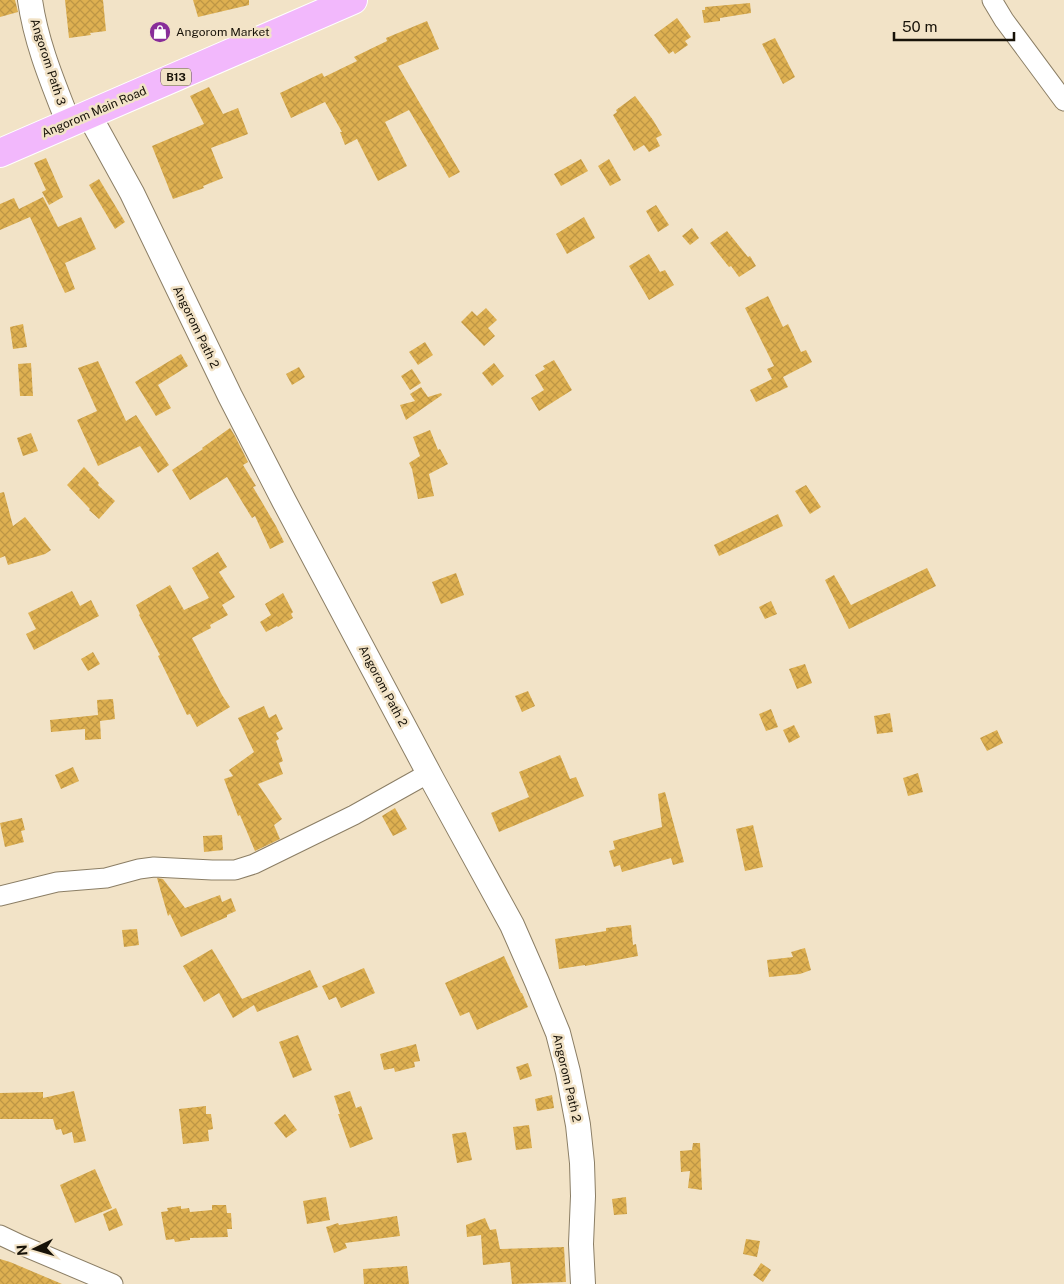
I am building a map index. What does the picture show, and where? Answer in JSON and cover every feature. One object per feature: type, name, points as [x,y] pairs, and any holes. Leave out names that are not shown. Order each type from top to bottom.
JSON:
[{"type":"highway","name":"Angorom Main Road","points":[[0,153],[352,0]]},
{"type":"street","name":"Angorom Path 3","points":[[30,0],[33,20],[47,68],[79,119]]},
{"type":"street","points":[[992,0],[1009,28],[1064,101]]},
{"type":"street","name":"Angorom Path 2","points":[[79,119],[132,193],[230,396],[284,501],[512,925],[558,1033],[568,1072],[578,1125],[582,1163],[581,1244],[583,1284]]},
{"type":"street","points":[[0,896],[58,882],[106,878],[154,867],[235,870],[254,864],[354,815],[429,773]]},
{"type":"street","points":[[0,1235],[21,1246],[113,1284]]},
{"type":"building","points":[[0,0],[15,0],[18,12],[0,17]]},
{"type":"building","points":[[65,0],[103,0],[106,31],[69,38]]},
{"type":"building","points":[[193,0],[249,0],[249,5],[198,17]]},
{"type":"building","points":[[750,3],[751,13],[720,18],[720,21],[704,23],[702,10],[705,10],[705,7]]},
{"type":"building","points":[[677,18],[691,37],[685,41],[688,45],[675,54],[673,51],[669,54],[654,35]]},
{"type":"building","points":[[427,21],[439,49],[398,66],[460,172],[449,178],[409,110],[385,122],[407,166],[378,181],[357,139],[345,145],[340,132],[342,132],[325,102],[291,118],[280,93],[322,73],[324,77],[357,61],[354,57],[387,41],[386,38]]},
{"type":"building","points":[[775,38],[795,77],[783,84],[762,44]]},
{"type":"building","points":[[209,87],[223,114],[238,108],[248,134],[211,148],[223,178],[203,186],[204,188],[173,199],[152,146],[204,124],[190,96]]},
{"type":"building","points":[[635,96],[662,135],[656,138],[660,146],[649,152],[644,145],[634,151],[613,115],[617,112],[616,110]]},
{"type":"building","points":[[46,158],[63,197],[49,205],[42,192],[46,190],[34,163]]},
{"type":"building","points":[[581,159],[588,171],[561,186],[554,174]]},
{"type":"building","points":[[609,159],[621,180],[610,186],[598,166]]},
{"type":"building","points":[[99,179],[125,222],[115,229],[89,185]]},
{"type":"building","points":[[43,197],[58,227],[81,217],[96,249],[65,263],[75,289],[65,293],[30,217],[0,230],[0,204],[14,198],[19,209]]},
{"type":"building","points":[[656,205],[669,225],[658,232],[646,211]]},
{"type":"building","points":[[584,217],[595,238],[567,254],[556,234]]},
{"type":"building","points":[[692,228],[699,238],[690,245],[682,236]]},
{"type":"building","points":[[727,231],[748,257],[750,256],[756,266],[739,277],[710,243]]},
{"type":"building","points":[[649,254],[660,272],[665,270],[674,285],[649,300],[629,266]]},
{"type":"building","points":[[768,296],[783,327],[788,324],[801,352],[806,350],[812,362],[783,377],[788,387],[756,402],[750,390],[772,379],[767,369],[774,366],[745,308]]},
{"type":"building","points":[[486,308],[497,320],[488,328],[495,336],[484,346],[461,322],[472,311],[477,316]]},
{"type":"building","points":[[23,324],[27,347],[13,349],[10,327]]},
{"type":"building","points":[[425,342],[433,355],[418,365],[409,352]]},
{"type":"building","points":[[181,354],[188,366],[158,385],[171,408],[156,416],[135,382]]},
{"type":"building","points":[[554,360],[572,390],[539,411],[531,398],[544,390],[535,375],[545,369],[543,366]]},
{"type":"building","points":[[98,361],[126,421],[136,415],[169,465],[158,473],[140,446],[98,466],[77,420],[97,411],[78,368]]},
{"type":"building","points":[[31,363],[33,396],[20,396],[18,364]]},
{"type":"building","points":[[494,363],[504,376],[492,386],[482,373]]},
{"type":"building","points":[[299,367],[305,377],[292,385],[286,374]]},
{"type":"building","points":[[412,369],[421,383],[410,390],[401,376]]},
{"type":"building","points":[[421,387],[428,397],[441,393],[442,395],[406,420],[400,405],[415,401],[410,394]]},
{"type":"building","points":[[230,428],[248,462],[243,465],[256,486],[253,487],[284,542],[270,549],[255,516],[252,518],[227,477],[190,500],[172,470]]},
{"type":"building","points":[[430,430],[438,450],[440,449],[448,464],[429,474],[434,496],[418,499],[409,463],[420,456],[413,437]]},
{"type":"building","points":[[31,433],[38,451],[23,456],[17,438]]},
{"type":"building","points":[[84,467],[99,483],[98,485],[115,501],[99,519],[67,485]]},
{"type":"building","points":[[806,485],[821,507],[810,514],[795,491]]},
{"type":"building","points":[[4,492],[13,526],[25,517],[51,550],[45,554],[8,565],[5,556],[0,558],[0,493]]},
{"type":"building","points":[[778,514],[783,526],[719,556],[714,545]]},
{"type":"building","points":[[218,552],[227,567],[219,572],[235,597],[222,605],[228,615],[210,625],[211,628],[192,638],[230,707],[197,727],[190,714],[187,715],[136,605],[170,585],[184,610],[209,598],[192,568]]},
{"type":"building","points":[[927,568],[936,586],[849,629],[825,580],[834,575],[851,605]]},
{"type":"building","points":[[456,573],[464,595],[441,604],[432,582]]},
{"type":"building","points":[[72,591],[80,606],[91,600],[99,616],[34,650],[26,634],[36,629],[28,613]]},
{"type":"building","points":[[283,593],[293,612],[291,614],[293,618],[266,632],[260,622],[271,615],[265,604]]},
{"type":"building","points":[[771,601],[777,614],[765,619],[759,607]]},
{"type":"building","points":[[93,652],[100,664],[88,671],[81,659]]},
{"type":"building","points":[[805,664],[812,683],[797,689],[789,669]]},
{"type":"building","points":[[528,691],[535,706],[522,712],[515,696]]},
{"type":"building","points":[[113,699],[115,719],[100,721],[101,739],[85,740],[85,729],[51,732],[50,720],[98,715],[97,700]]},
{"type":"building","points":[[264,706],[269,718],[276,714],[283,729],[276,733],[279,739],[276,741],[283,761],[279,763],[283,774],[258,784],[282,819],[274,825],[280,839],[255,851],[240,815],[238,816],[224,779],[233,776],[229,770],[254,752],[238,718]]},
{"type":"building","points":[[771,709],[778,727],[766,731],[759,714]]},
{"type":"building","points":[[890,713],[893,732],[877,734],[874,716]]},
{"type":"building","points":[[794,725],[800,737],[789,743],[783,730]]},
{"type":"building","points":[[997,730],[1003,743],[987,751],[980,738]]},
{"type":"building","points":[[560,755],[570,779],[576,777],[584,796],[499,832],[491,813],[529,797],[519,772]]},
{"type":"building","points":[[73,767],[79,781],[61,789],[55,775]]},
{"type":"building","points":[[918,773],[923,792],[908,796],[903,778]]},
{"type":"building","points":[[665,792],[684,862],[673,865],[671,858],[622,872],[620,865],[614,867],[609,851],[615,849],[613,841],[662,827],[658,794]]},
{"type":"building","points":[[395,808],[407,829],[393,836],[382,816]]},
{"type":"building","points":[[22,818],[25,830],[21,831],[24,842],[5,847],[0,823]]},
{"type":"building","points":[[753,825],[763,867],[745,871],[736,829]]},
{"type":"building","points":[[222,835],[223,850],[204,852],[203,836]]},
{"type":"building","points":[[157,878],[163,879],[185,908],[220,895],[222,902],[231,898],[236,911],[227,915],[227,917],[181,937],[170,914],[168,916]]},
{"type":"building","points":[[631,925],[633,945],[636,944],[638,956],[559,969],[555,939],[606,931],[606,928]]},
{"type":"building","points":[[137,929],[139,945],[124,947],[122,930]]},
{"type":"building","points":[[805,948],[811,970],[800,974],[769,977],[767,960],[793,957],[791,952]]},
{"type":"building","points":[[212,949],[242,999],[310,970],[318,987],[257,1012],[254,1005],[233,1018],[219,993],[204,1002],[183,966]]},
{"type":"building","points":[[504,956],[528,1007],[477,1030],[469,1012],[460,1016],[445,983]]},
{"type":"building","points":[[364,968],[375,993],[341,1008],[336,997],[329,1000],[322,986]]},
{"type":"building","points":[[298,1035],[312,1070],[293,1078],[279,1042]]},
{"type":"building","points":[[416,1044],[420,1061],[414,1062],[415,1067],[395,1072],[394,1068],[384,1070],[380,1054]]},
{"type":"building","points":[[528,1063],[532,1076],[520,1080],[516,1067]]},
{"type":"building","points":[[74,1091],[86,1141],[74,1143],[72,1132],[63,1135],[61,1129],[56,1130],[53,1119],[0,1119],[0,1093],[43,1092],[43,1098]]},
{"type":"building","points":[[350,1091],[356,1108],[361,1106],[373,1139],[350,1148],[334,1096]]},
{"type":"building","points":[[552,1095],[554,1108],[537,1111],[535,1099]]},
{"type":"building","points":[[206,1106],[206,1114],[211,1114],[213,1129],[208,1130],[209,1141],[183,1144],[179,1109]]},
{"type":"building","points":[[285,1114],[297,1130],[286,1138],[274,1123]]},
{"type":"building","points":[[529,1125],[532,1148],[516,1150],[513,1127]]},
{"type":"building","points":[[466,1132],[472,1160],[457,1163],[452,1134]]},
{"type":"building","points":[[693,1143],[700,1143],[702,1190],[688,1188],[690,1171],[681,1172],[680,1151],[692,1150]]},
{"type":"building","points":[[95,1169],[112,1208],[75,1223],[60,1185]]},
{"type":"building","points":[[326,1197],[330,1220],[307,1224],[303,1201]]},
{"type":"building","points":[[626,1197],[627,1214],[614,1215],[612,1199]]},
{"type":"building","points":[[212,1205],[226,1205],[227,1213],[231,1213],[232,1229],[227,1229],[228,1237],[190,1238],[190,1240],[175,1242],[174,1239],[166,1240],[161,1212],[168,1211],[167,1208],[181,1206],[181,1209],[189,1208],[190,1212],[212,1210]]},
{"type":"building","points":[[116,1208],[123,1225],[109,1231],[103,1214]]},
{"type":"building","points":[[397,1216],[400,1236],[345,1243],[347,1248],[334,1253],[326,1227],[338,1223],[339,1225]]},
{"type":"building","points":[[485,1218],[490,1230],[496,1229],[500,1249],[564,1247],[566,1282],[512,1284],[510,1262],[483,1265],[481,1235],[467,1237],[466,1225]]},
{"type":"building","points":[[746,1239],[760,1241],[757,1257],[743,1254]]},
{"type":"building","points":[[0,1259],[10,1262],[62,1284],[0,1284]]},
{"type":"building","points":[[761,1263],[771,1270],[763,1282],[753,1275]]},
{"type":"building","points":[[407,1266],[409,1284],[364,1284],[363,1269]]},
{"type":"place","name":"Angorom Market","points":[[160,32]]}]
